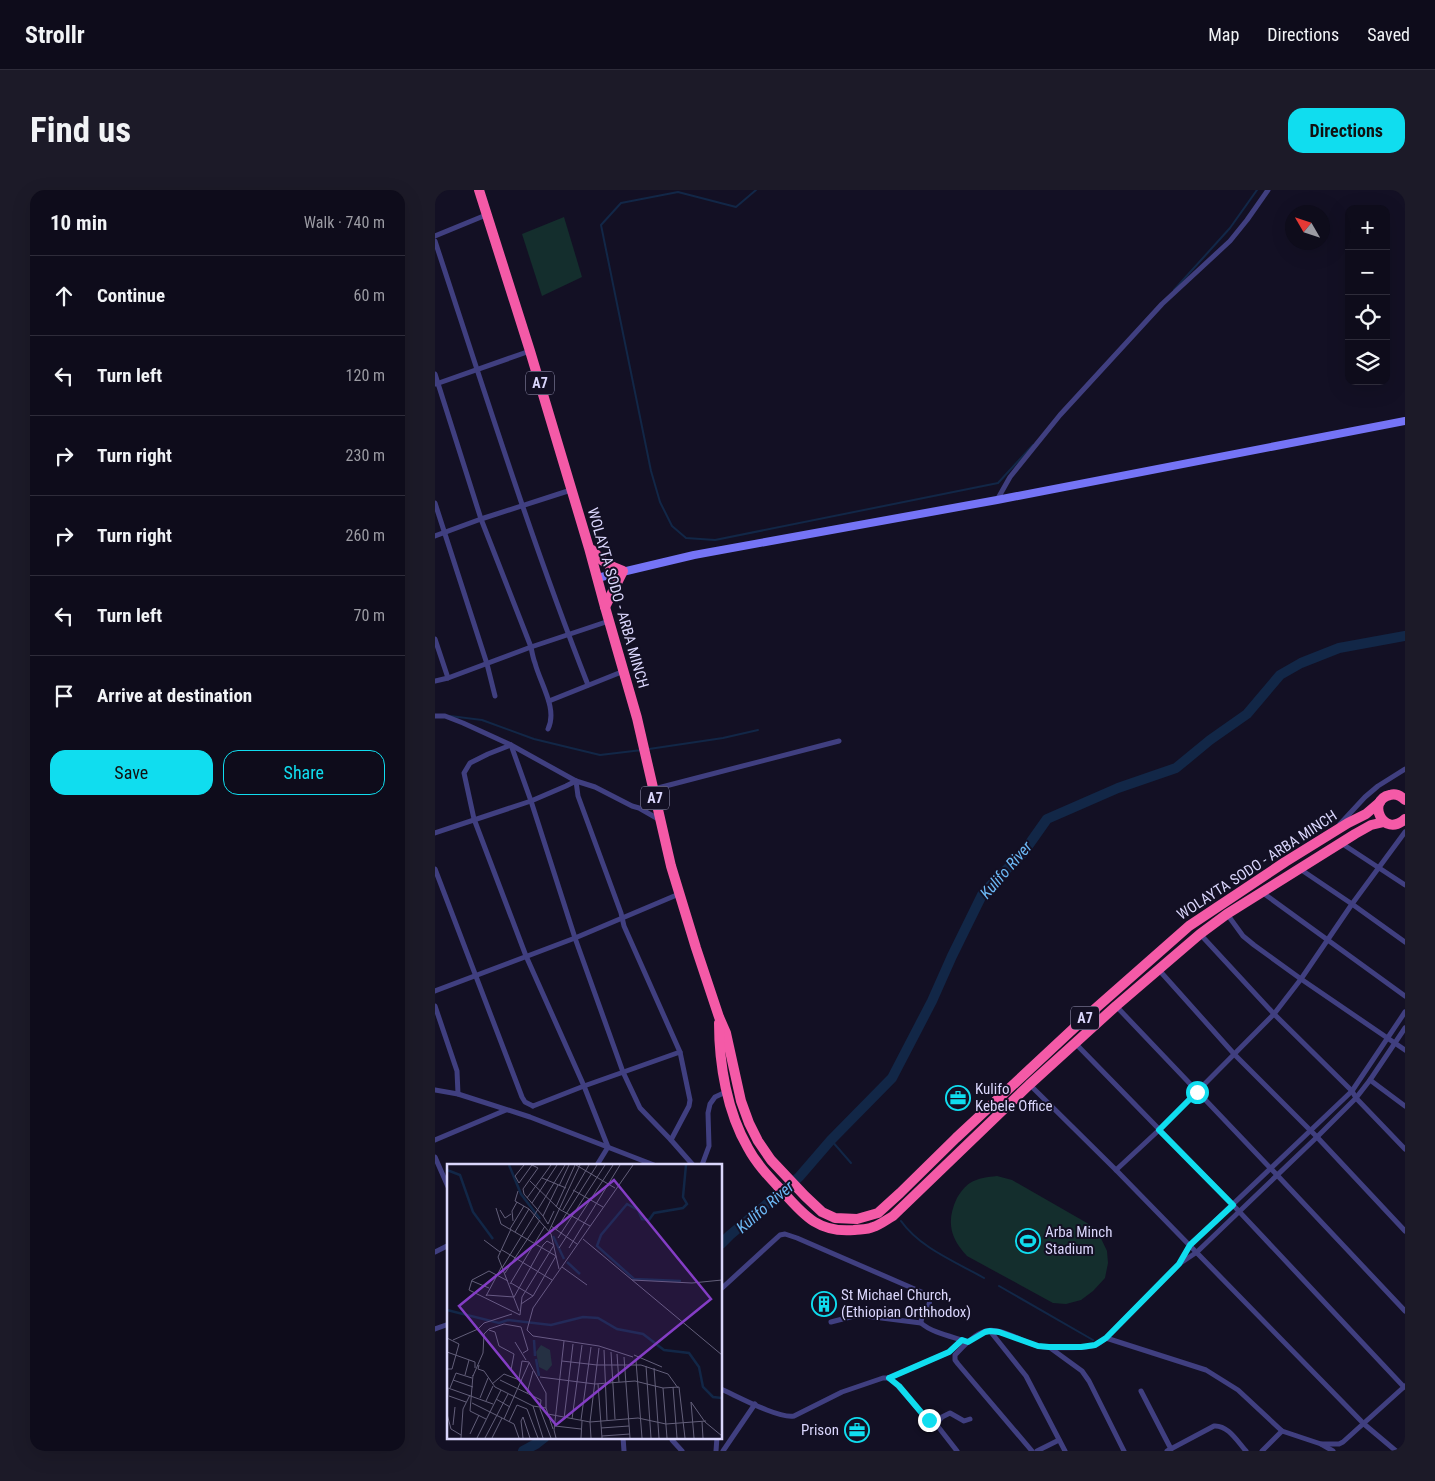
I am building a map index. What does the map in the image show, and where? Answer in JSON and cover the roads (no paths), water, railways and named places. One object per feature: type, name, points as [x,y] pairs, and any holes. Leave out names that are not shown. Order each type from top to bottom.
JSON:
[{"type":"highway","name":"WOLAYTA SODO - ARBA MINCH","points":[[479,190],[530,350],[589,548],[637,718],[660,821],[680,894],[719,1017],[726,1033],[741,1100],[749,1123],[771,1160],[822,1212],[835,1218],[857,1219],[878,1213],[1088,1015],[1189,926],[1331,833],[1366,814],[1383,798],[1391,794],[1400,796],[1405,800]]},
{"type":"highway","points":[[589,548],[609,566],[623,571],[605,607]]},
{"type":"highway","points":[[1380,802],[1378,813],[1384,822]]},
{"type":"highway","name":"A7","points":[[964,1147],[1075,1043],[1200,934],[1230,913],[1371,825],[1384,822],[1390,825],[1404,824]]},
{"type":"highway","points":[[1227,900],[1230,913]]},
{"type":"highway","name":"WOLAYTA SODO - ARBA MINCH","points":[[719,1017],[721,1050],[727,1092],[733,1115],[748,1149],[762,1169],[795,1206],[828,1229],[842,1231],[871,1228],[893,1216],[964,1147]]},
{"type":"highway","points":[[956,1138],[964,1147]]},
{"type":"street","points":[[997,500],[1016,470],[1060,415],[1162,304],[1230,241],[1268,190]]},
{"type":"street","points":[[435,236],[487,215]]},
{"type":"street","points":[[435,241],[522,505],[588,686]]},
{"type":"street","points":[[437,384],[530,350]]},
{"type":"street","points":[[435,374],[481,519],[531,647],[549,701],[551,723],[548,729]]},
{"type":"street","points":[[597,578],[694,555],[997,500],[1405,421]]},
{"type":"street","points":[[435,536],[522,505],[572,490]]},
{"type":"street","points":[[435,502],[487,664],[495,696]]},
{"type":"street","points":[[435,681],[609,622]]},
{"type":"street","points":[[435,638],[448,678]]},
{"type":"street","points":[[549,701],[624,672]]},
{"type":"street","points":[[435,716],[445,716],[511,745],[576,780],[639,808],[660,821]]},
{"type":"street","points":[[653,789],[839,741]]},
{"type":"street","points":[[511,745],[531,800],[575,938],[623,1072],[640,1108],[692,1164]]},
{"type":"street","points":[[511,745],[470,763],[464,773],[474,819],[526,956],[584,1086],[608,1147]]},
{"type":"street","points":[[1331,833],[1365,797],[1378,786],[1405,769]]},
{"type":"street","points":[[435,833],[531,800],[576,780]]},
{"type":"street","points":[[576,780],[578,796],[622,918],[680,1052],[690,1100],[689,1106],[671,1140]]},
{"type":"street","points":[[1116,1170],[1235,1055],[1274,1014],[1301,980],[1379,867],[1404,824]]},
{"type":"street","points":[[1341,843],[1405,885]]},
{"type":"street","points":[[435,869],[521,1096],[525,1102],[533,1106],[680,1052]]},
{"type":"street","points":[[1300,869],[1405,942]]},
{"type":"street","points":[[1263,893],[1405,996]]},
{"type":"street","points":[[435,991],[575,938],[680,894]]},
{"type":"street","points":[[1230,913],[1243,936],[1301,980],[1405,1050]]},
{"type":"street","points":[[1200,934],[1274,1014],[1352,1091],[1356,1098],[1405,1149]]},
{"type":"street","points":[[1159,970],[1235,1055],[1317,1137],[1405,1230]]},
{"type":"street","points":[[435,1006],[457,1070],[458,1094]]},
{"type":"street","points":[[1116,1006],[1405,1311]]},
{"type":"street","points":[[1179,1264],[1190,1245],[1352,1091],[1405,1012]]},
{"type":"street","points":[[723,1390],[786,1416],[794,1416],[843,1392],[883,1378],[889,1378],[949,1352],[965,1341],[985,1332],[999,1332],[1038,1346],[1081,1347],[1095,1345],[1106,1338],[1179,1264],[1197,1252],[1356,1098],[1405,1028]]},
{"type":"street","points":[[1075,1043],[1233,1205],[1405,1386],[1339,1444],[1321,1444]]},
{"type":"street","points":[[1022,1076],[1197,1252],[1363,1424],[1397,1451]]},
{"type":"street","points":[[1370,1080],[1405,1106]]},
{"type":"street","points":[[435,1090],[458,1094],[531,1117],[651,1164]]},
{"type":"street","points":[[702,1164],[709,1146],[708,1113],[710,1104],[715,1098],[727,1092]]},
{"type":"street","points":[[531,1117],[533,1106]]},
{"type":"street","points":[[435,1140],[507,1110]]},
{"type":"street","points":[[598,1164],[608,1147]]},
{"type":"street","points":[[435,1157],[447,1184]]},
{"type":"street","points":[[723,1287],[780,1235],[785,1234],[926,1294],[930,1299],[930,1304],[921,1318],[921,1323]]},
{"type":"street","points":[[435,1252],[447,1246]]},
{"type":"street","points":[[831,1322],[858,1315],[921,1323],[925,1327],[965,1341]]},
{"type":"street","points":[[990,1331],[1026,1376],[1065,1451]]},
{"type":"street","points":[[1106,1338],[1206,1370],[1238,1390],[1282,1432],[1321,1444],[1333,1451]]},
{"type":"street","points":[[965,1341],[955,1355],[955,1360],[1032,1451]]},
{"type":"street","points":[[1049,1347],[1083,1371],[1124,1451]]},
{"type":"street","points":[[889,1378],[899,1386],[926,1418],[936,1424],[957,1451]]},
{"type":"street","points":[[1141,1391],[1169,1450],[1214,1426],[1221,1425],[1246,1451]]},
{"type":"street","points":[[723,1451],[755,1404]]},
{"type":"street","points":[[936,1424],[942,1417],[951,1413],[965,1421],[970,1419]]},
{"type":"street","points":[[1262,1451],[1282,1432]]},
{"type":"street","points":[[623,1438],[624,1451]]},
{"type":"street","points":[[671,1438],[682,1451]]},
{"type":"street","points":[[716,1451],[717,1438]]},
{"type":"street","points":[[1037,1451],[1059,1440]]},
{"type":"waterway","points":[[756,190],[736,207],[678,192],[621,203],[601,225],[651,471],[660,502],[672,526],[686,538],[715,540],[998,483],[1033,445]]},
{"type":"waterway","points":[[1174,290],[1230,228],[1257,190]]},
{"type":"waterway","name":"Kulifo River","points":[[723,1242],[799,1177],[831,1140],[892,1078],[932,1001],[983,893],[1023,853],[1047,819],[1118,788],[1176,768],[1210,740],[1247,714],[1280,675],[1301,663],[1339,648],[1405,636]]},
{"type":"waterway","points":[[450,716],[482,720],[534,739],[600,755],[642,750]]},
{"type":"waterway","points":[[649,749],[723,738],[758,730]]},
{"type":"waterway","points":[[831,1140],[851,1163]]},
{"type":"waterway","points":[[901,1221],[909,1231],[928,1247],[984,1278]]},
{"type":"waterway","points":[[999,1286],[1093,1340]]},
{"type":"waterway","name":"Kulifo River","points":[[523,1451],[544,1438]]},
{"type":"place","name":"Kulifo Kebele Office","points":[[958,1098]]},
{"type":"place","name":"Arba Minch Stadium","points":[[1028,1241]]},
{"type":"place","name":"St Michael Church, (Ethiopian Orthhodox)","points":[[824,1304]]},
{"type":"place","name":"Prison","points":[[857,1430]]}]
